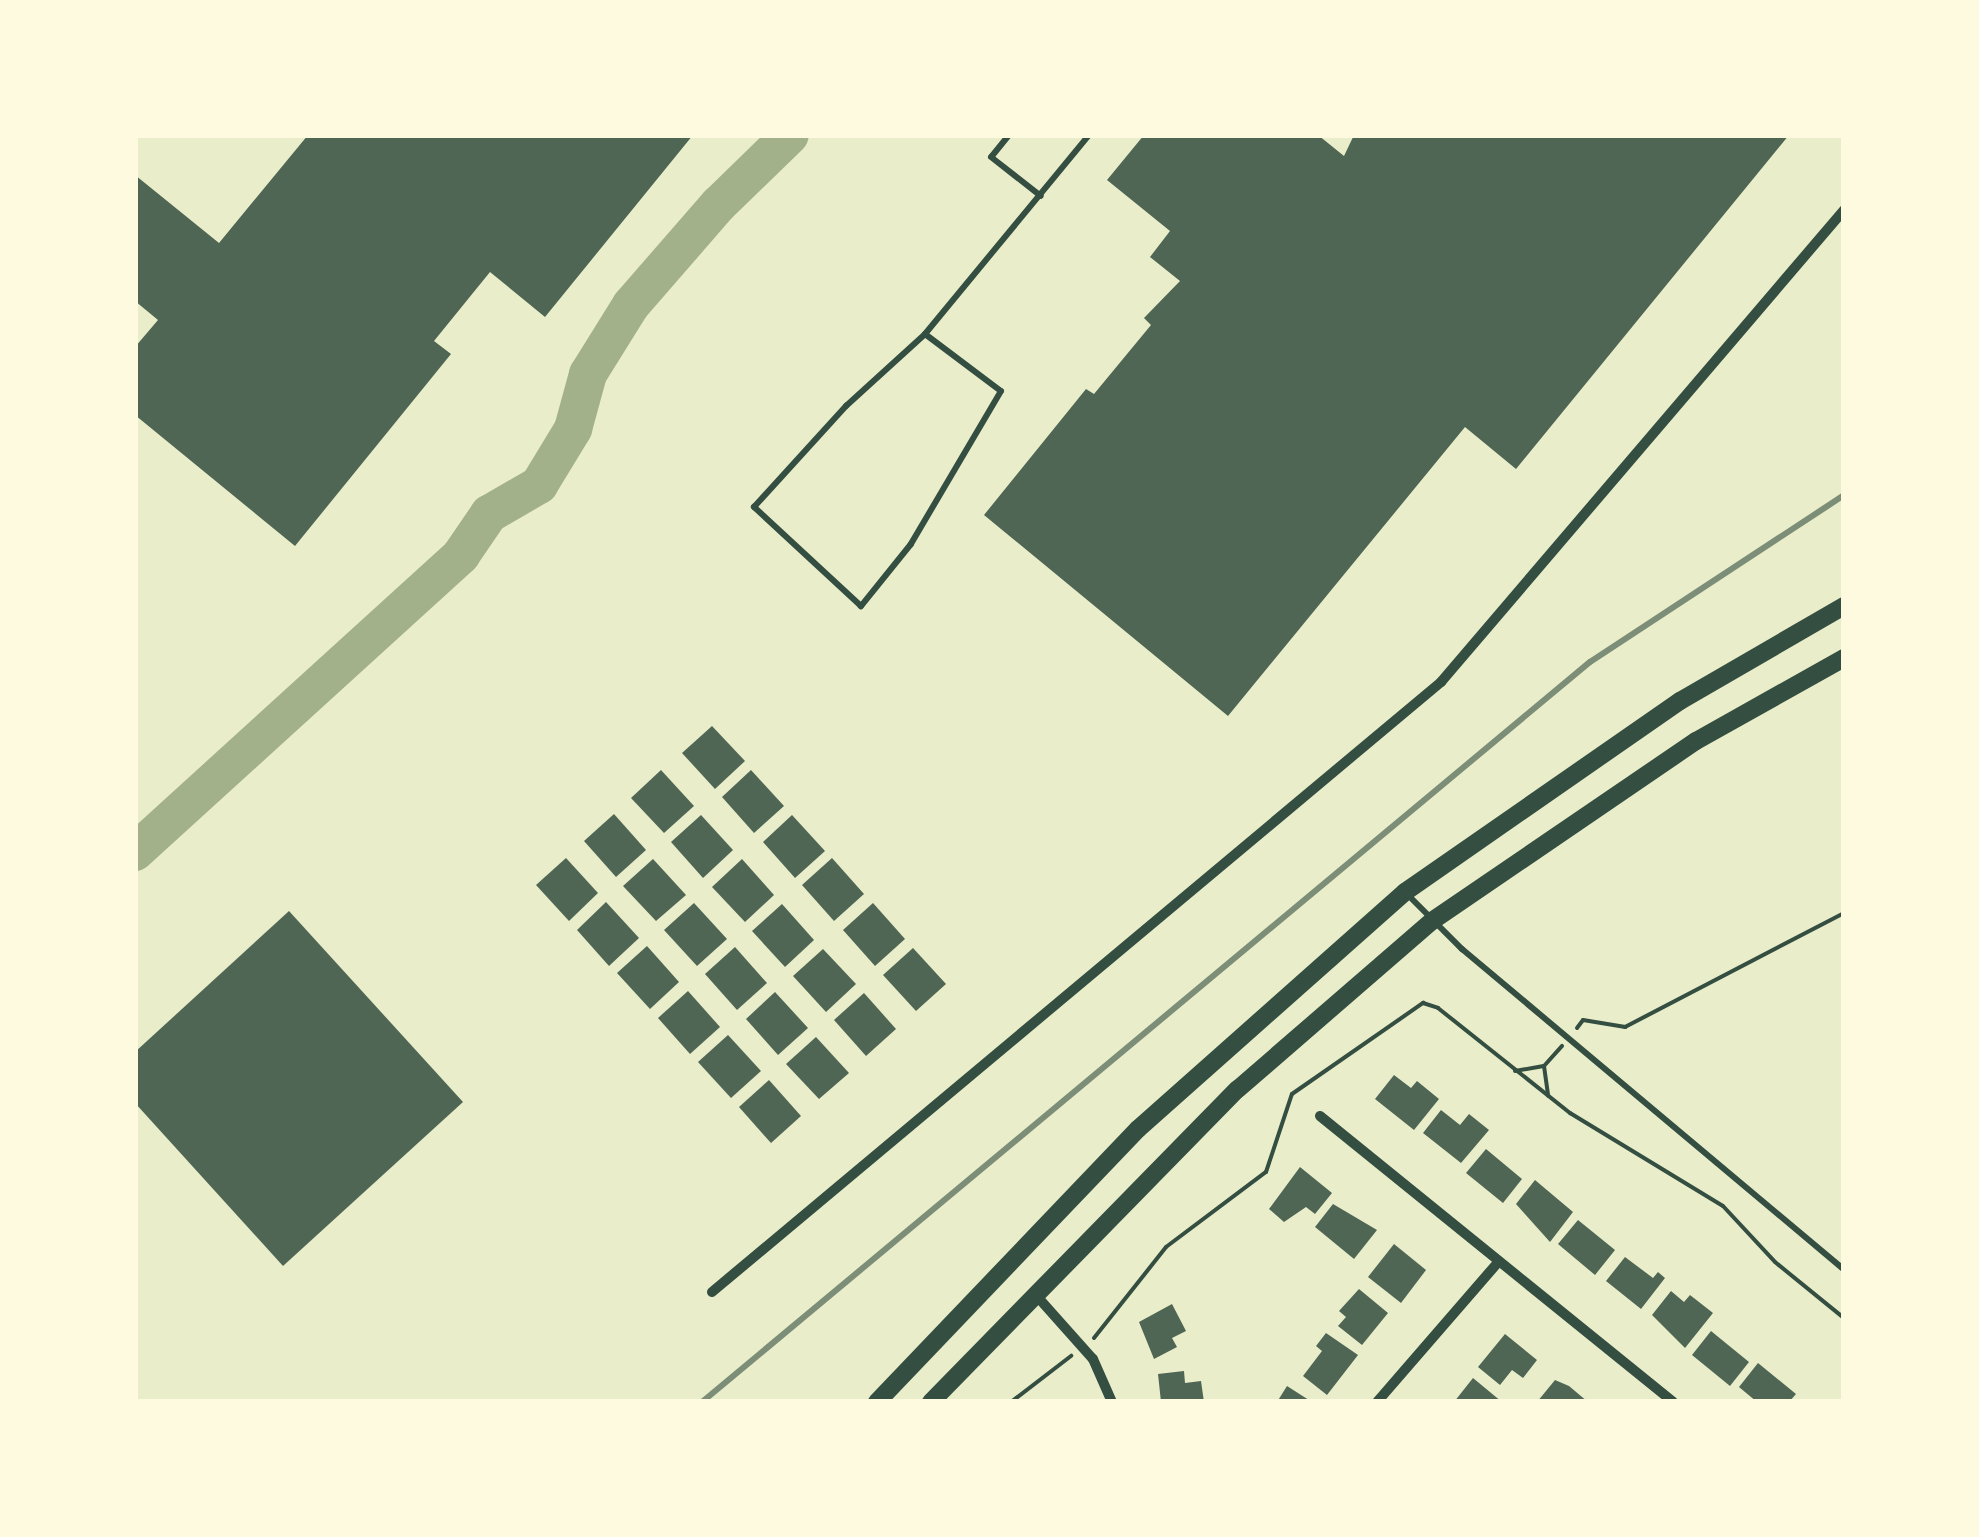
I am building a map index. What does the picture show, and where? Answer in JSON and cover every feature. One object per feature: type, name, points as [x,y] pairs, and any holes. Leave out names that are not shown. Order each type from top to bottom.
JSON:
[{"type":"main road","points":[[877,1402],[1138,1129],[1405,892],[1680,701],[1844,606]]},
{"type":"main road","points":[[931,1402],[1238,1088],[1432,920],[1696,741],[1844,658]]},
{"type":"street","points":[[712,1292],[1441,682],[1844,210]]},
{"type":"street","points":[[1320,1116],[1673,1402]]},
{"type":"street","points":[[1377,1402],[1499,1261]]},
{"type":"street","points":[[1034,1293],[1084,1347],[1112,1402]]},
{"type":"lane","points":[[1009,135],[991,157],[1041,196]]},
{"type":"lane","points":[[925,334],[1002,390],[912,544],[861,606],[754,508],[846,406],[925,334],[1089,135]]},
{"type":"lane","points":[[1405,892],[1568,1040],[1844,1269]]},
{"type":"path","points":[[1514,1071],[1544,1066],[1583,1020],[1625,1027],[1844,913]]},
{"type":"path","points":[[1011,1402],[1084,1347],[1173,1240],[1231,1204],[1266,1172],[1292,1094],[1414,1006],[1438,1008],[1548,1098],[1712,1198],[1775,1262],[1844,1318]]},
{"type":"path","points":[[1544,1066],[1548,1098]]},
{"type":"building","points":[[308,135],[693,135],[545,317],[490,272],[434,341],[451,354],[295,546],[135,415],[135,347],[158,320],[135,301],[135,175],[219,243]]},
{"type":"building","points":[[1144,135],[1318,135],[1344,156],[1354,135],[1789,135],[1516,469],[1465,427],[1228,716],[984,515],[1086,389],[1094,394],[1151,325],[1144,318],[1180,281],[1150,257],[1170,231],[1107,180]]},
{"type":"building","points":[[712,726],[745,761],[715,789],[682,753]]},
{"type":"building","points":[[661,770],[694,806],[664,833],[631,798]]},
{"type":"building","points":[[751,770],[784,806],[754,833],[722,797]]},
{"type":"building","points":[[614,814],[646,850],[616,877],[584,841]]},
{"type":"building","points":[[701,815],[733,850],[703,878],[671,842]]},
{"type":"building","points":[[792,815],[825,851],[795,878],[763,842]]},
{"type":"building","points":[[566,858],[598,893],[569,921],[536,885]]},
{"type":"building","points":[[832,858],[864,894],[834,921],[802,885]]},
{"type":"building","points":[[653,859],[686,895],[656,921],[623,886]]},
{"type":"building","points":[[742,859],[774,895],[745,922],[712,887]]},
{"type":"building","points":[[606,902],[639,938],[609,966],[577,930]]},
{"type":"building","points":[[694,903],[727,939],[697,966],[664,930]]},
{"type":"building","points":[[873,903],[905,939],[875,966],[843,930]]},
{"type":"building","points":[[782,904],[814,940],[785,967],[752,931]]},
{"type":"building","points":[[289,911],[463,1102],[283,1266],[135,1103],[135,1052]]},
{"type":"building","points":[[647,946],[679,982],[650,1009],[617,973]]},
{"type":"building","points":[[735,947],[767,983],[737,1010],[705,974]]},
{"type":"building","points":[[913,948],[946,984],[916,1011],[883,975]]},
{"type":"building","points":[[823,949],[856,984],[826,1012],[793,976]]},
{"type":"building","points":[[688,991],[720,1027],[690,1054],[658,1018]]},
{"type":"building","points":[[775,992],[808,1028],[778,1055],[746,1019]]},
{"type":"building","points":[[864,993],[896,1029],[866,1056],[834,1020]]},
{"type":"building","points":[[728,1035],[761,1071],[731,1098],[698,1062]]},
{"type":"building","points":[[816,1037],[849,1073],[819,1099],[786,1064]]},
{"type":"building","points":[[1394,1075],[1411,1088],[1417,1081],[1439,1099],[1414,1130],[1375,1099]]},
{"type":"building","points":[[769,1080],[801,1116],[771,1143],[739,1107]]},
{"type":"building","points":[[1441,1110],[1460,1125],[1469,1114],[1489,1130],[1461,1163],[1423,1133]]},
{"type":"building","points":[[1486,1149],[1522,1179],[1503,1203],[1466,1173]]},
{"type":"building","points":[[1300,1167],[1332,1193],[1315,1214],[1306,1207],[1284,1222],[1269,1209]]},
{"type":"building","points":[[1535,1180],[1573,1212],[1550,1242],[1516,1204]]},
{"type":"building","points":[[1333,1204],[1377,1230],[1354,1259],[1315,1227]]},
{"type":"building","points":[[1578,1220],[1615,1250],[1595,1275],[1558,1244]]},
{"type":"building","points":[[1394,1244],[1426,1270],[1401,1303],[1368,1277]]},
{"type":"building","points":[[1625,1257],[1653,1278],[1658,1272],[1665,1278],[1641,1309],[1606,1281]]},
{"type":"building","points":[[1359,1289],[1388,1313],[1362,1345],[1338,1326],[1346,1317],[1339,1311]]},
{"type":"building","points":[[1671,1291],[1684,1302],[1690,1295],[1713,1313],[1685,1348],[1652,1315]]},
{"type":"building","points":[[1172,1304],[1186,1331],[1172,1338],[1177,1347],[1154,1359],[1139,1322]]},
{"type":"building","points":[[1711,1331],[1749,1362],[1730,1386],[1692,1355]]},
{"type":"building","points":[[1326,1333],[1358,1355],[1327,1395],[1303,1376],[1322,1351],[1316,1346]]},
{"type":"building","points":[[1505,1334],[1537,1360],[1523,1378],[1512,1370],[1500,1385],[1478,1367]]},
{"type":"building","points":[[1758,1363],[1796,1394],[1789,1402],[1757,1402],[1739,1387]]},
{"type":"building","points":[[1184,1371],[1185,1383],[1201,1381],[1204,1402],[1161,1402],[1158,1374]]},
{"type":"building","points":[[1473,1378],[1502,1402],[1454,1402]]},
{"type":"building","points":[[1555,1380],[1569,1386],[1588,1402],[1537,1402]]},
{"type":"building","points":[[1287,1386],[1312,1402],[1277,1402]]},
{"type":"waterway","points":[[135,852],[461,555],[489,514],[539,485],[573,429],[588,374],[631,305],[718,205],[790,135]]},
{"type":"railway","points":[[702,1402],[1590,662],[1844,495]]}]
